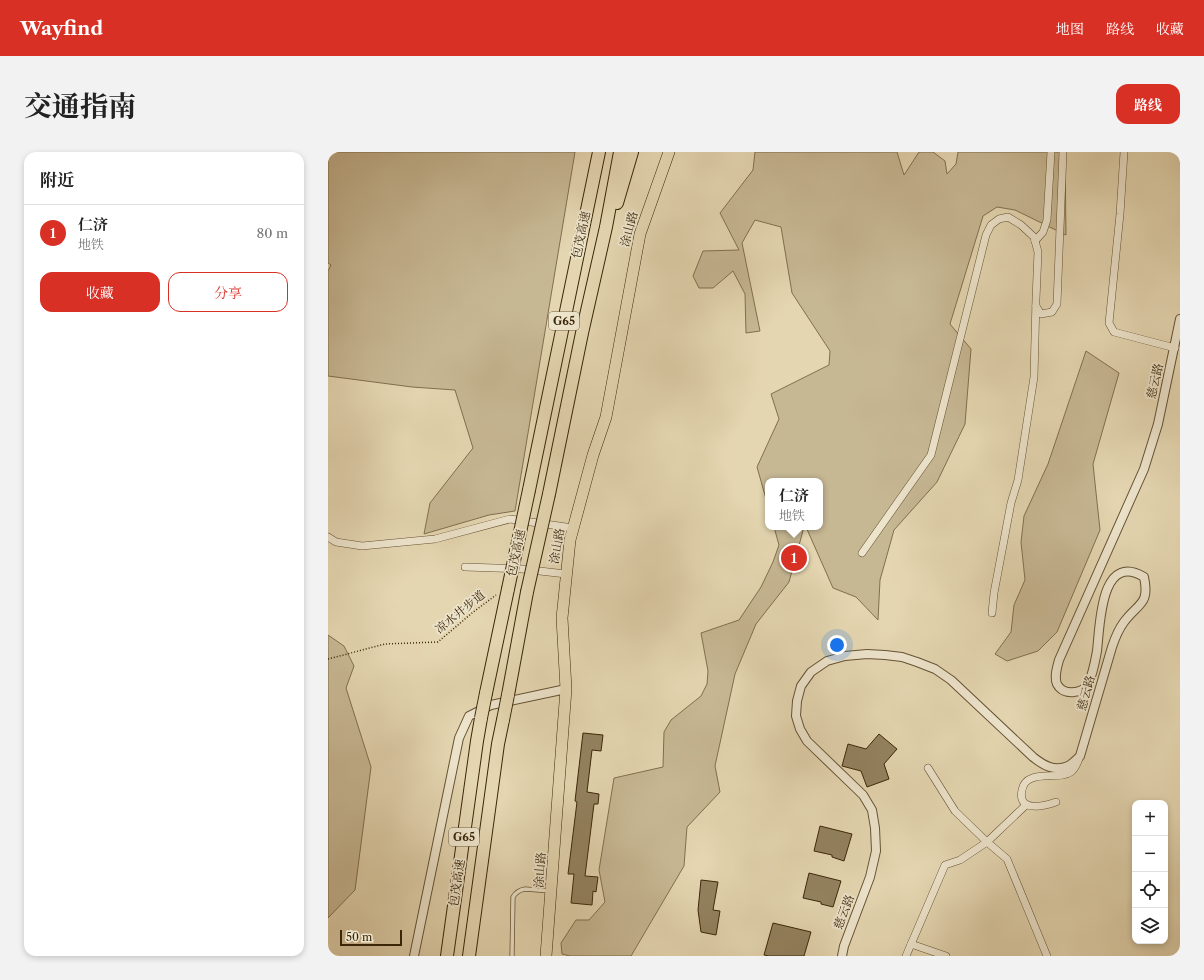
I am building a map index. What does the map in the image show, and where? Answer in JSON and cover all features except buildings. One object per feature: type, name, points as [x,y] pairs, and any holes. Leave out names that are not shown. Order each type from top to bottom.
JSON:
[{"type":"highway","points":[[575,266],[595,152]]},
{"type":"highway","name":"包茂高速","points":[[447,956],[477,741],[504,589],[529,490],[599,152]]},
{"type":"highway","name":"包茂高速","points":[[469,956],[498,744],[527,592],[606,227],[620,152]]},
{"type":"highway","points":[[590,296],[632,152]]},
{"type":"main road","name":"涂山路","points":[[546,956],[566,689],[562,618],[570,540],[593,455],[606,417],[640,234],[669,152]]},
{"type":"street","points":[[1035,241],[1043,232],[1046,220],[1051,152]]},
{"type":"street","points":[[1035,306],[1041,314],[1052,312],[1057,304],[1063,152]]},
{"type":"street","points":[[1124,152],[1120,214],[1109,323],[1114,332],[1175,348]]},
{"type":"street","points":[[862,553],[931,456],[986,235],[991,225],[999,219],[1008,218],[1021,225],[1034,237],[1038,252],[1035,306],[1034,377],[1018,480],[1011,503],[994,593],[992,612]]},
{"type":"street","name":"慈云路","points":[[842,956],[844,946],[870,876],[876,851],[875,828],[872,810],[864,794],[807,741],[800,729],[796,716],[797,701],[801,686],[811,672],[827,661],[845,656],[873,654],[902,657],[935,669],[951,680],[1044,766],[1056,769],[1068,766],[1080,756],[1117,633],[1125,620],[1144,602],[1147,588],[1144,577],[1135,572],[1126,571],[1117,575],[1109,586],[1101,609],[1093,670],[1085,688],[1074,692],[1064,690],[1058,686],[1056,672],[1059,660],[1144,469],[1158,424],[1180,319]]},
{"type":"street","points":[[328,537],[336,542],[362,546],[435,539],[510,519],[573,528]]},
{"type":"street","points":[[465,567],[522,569],[566,574]]},
{"type":"street","points":[[414,956],[459,738],[469,716],[491,705],[566,689]]},
{"type":"street","points":[[1056,802],[1046,805],[1029,806],[1026,804],[1022,796],[1022,790],[1025,784],[1031,779],[1070,773],[1076,768],[1080,756]]},
{"type":"street","points":[[928,768],[955,812],[1007,859],[1047,956]]},
{"type":"street","points":[[906,956],[945,865],[960,860],[987,842],[1026,804]]},
{"type":"street","points":[[911,944],[946,956]]},
{"type":"lane","points":[[512,956],[513,897],[520,890],[525,889],[551,891]]},
{"type":"path","name":"凉水井步道","points":[[328,659],[385,644],[438,642],[504,589]]},
{"type":"shaded area","points":[[328,152],[575,152],[515,511],[489,515],[424,534],[430,503],[473,448],[455,390],[412,387],[328,376],[328,271],[331,265],[328,263]]},
{"type":"shaded area","points":[[755,152],[897,152],[904,175],[919,152],[933,152],[945,161],[947,174],[956,164],[958,152],[1066,152],[1066,235],[1015,210],[997,207],[983,216],[950,324],[971,349],[965,424],[937,482],[894,530],[880,580],[878,620],[856,597],[833,588],[807,530],[823,530],[823,478],[765,478],[765,495],[757,467],[779,419],[771,394],[829,365],[830,351],[792,293],[781,227],[755,220],[742,243],[760,331],[746,333],[745,294],[733,271],[713,288],[699,288],[693,276],[703,251],[739,250],[720,213],[753,170]]},
{"type":"shaded area","points":[[1086,351],[1119,373],[1093,464],[1100,530],[1057,632],[1038,651],[1007,661],[995,654],[1011,632],[1014,605],[1025,580],[1021,542],[1024,516],[1048,464]]},
{"type":"shaded area","points":[[775,530],[803,530],[789,582],[756,624],[735,674],[715,766],[720,792],[687,827],[684,866],[631,956],[570,956],[562,954],[561,943],[576,920],[589,920],[605,902],[599,870],[614,778],[663,767],[664,732],[671,720],[701,696],[707,684],[708,671],[701,633],[739,620],[761,587],[779,545]]},
{"type":"shaded area","points":[[328,635],[344,646],[354,666],[346,688],[371,767],[355,890],[328,918]]},
{"type":"place","name":"仁济","points":[[794,558]]}]
